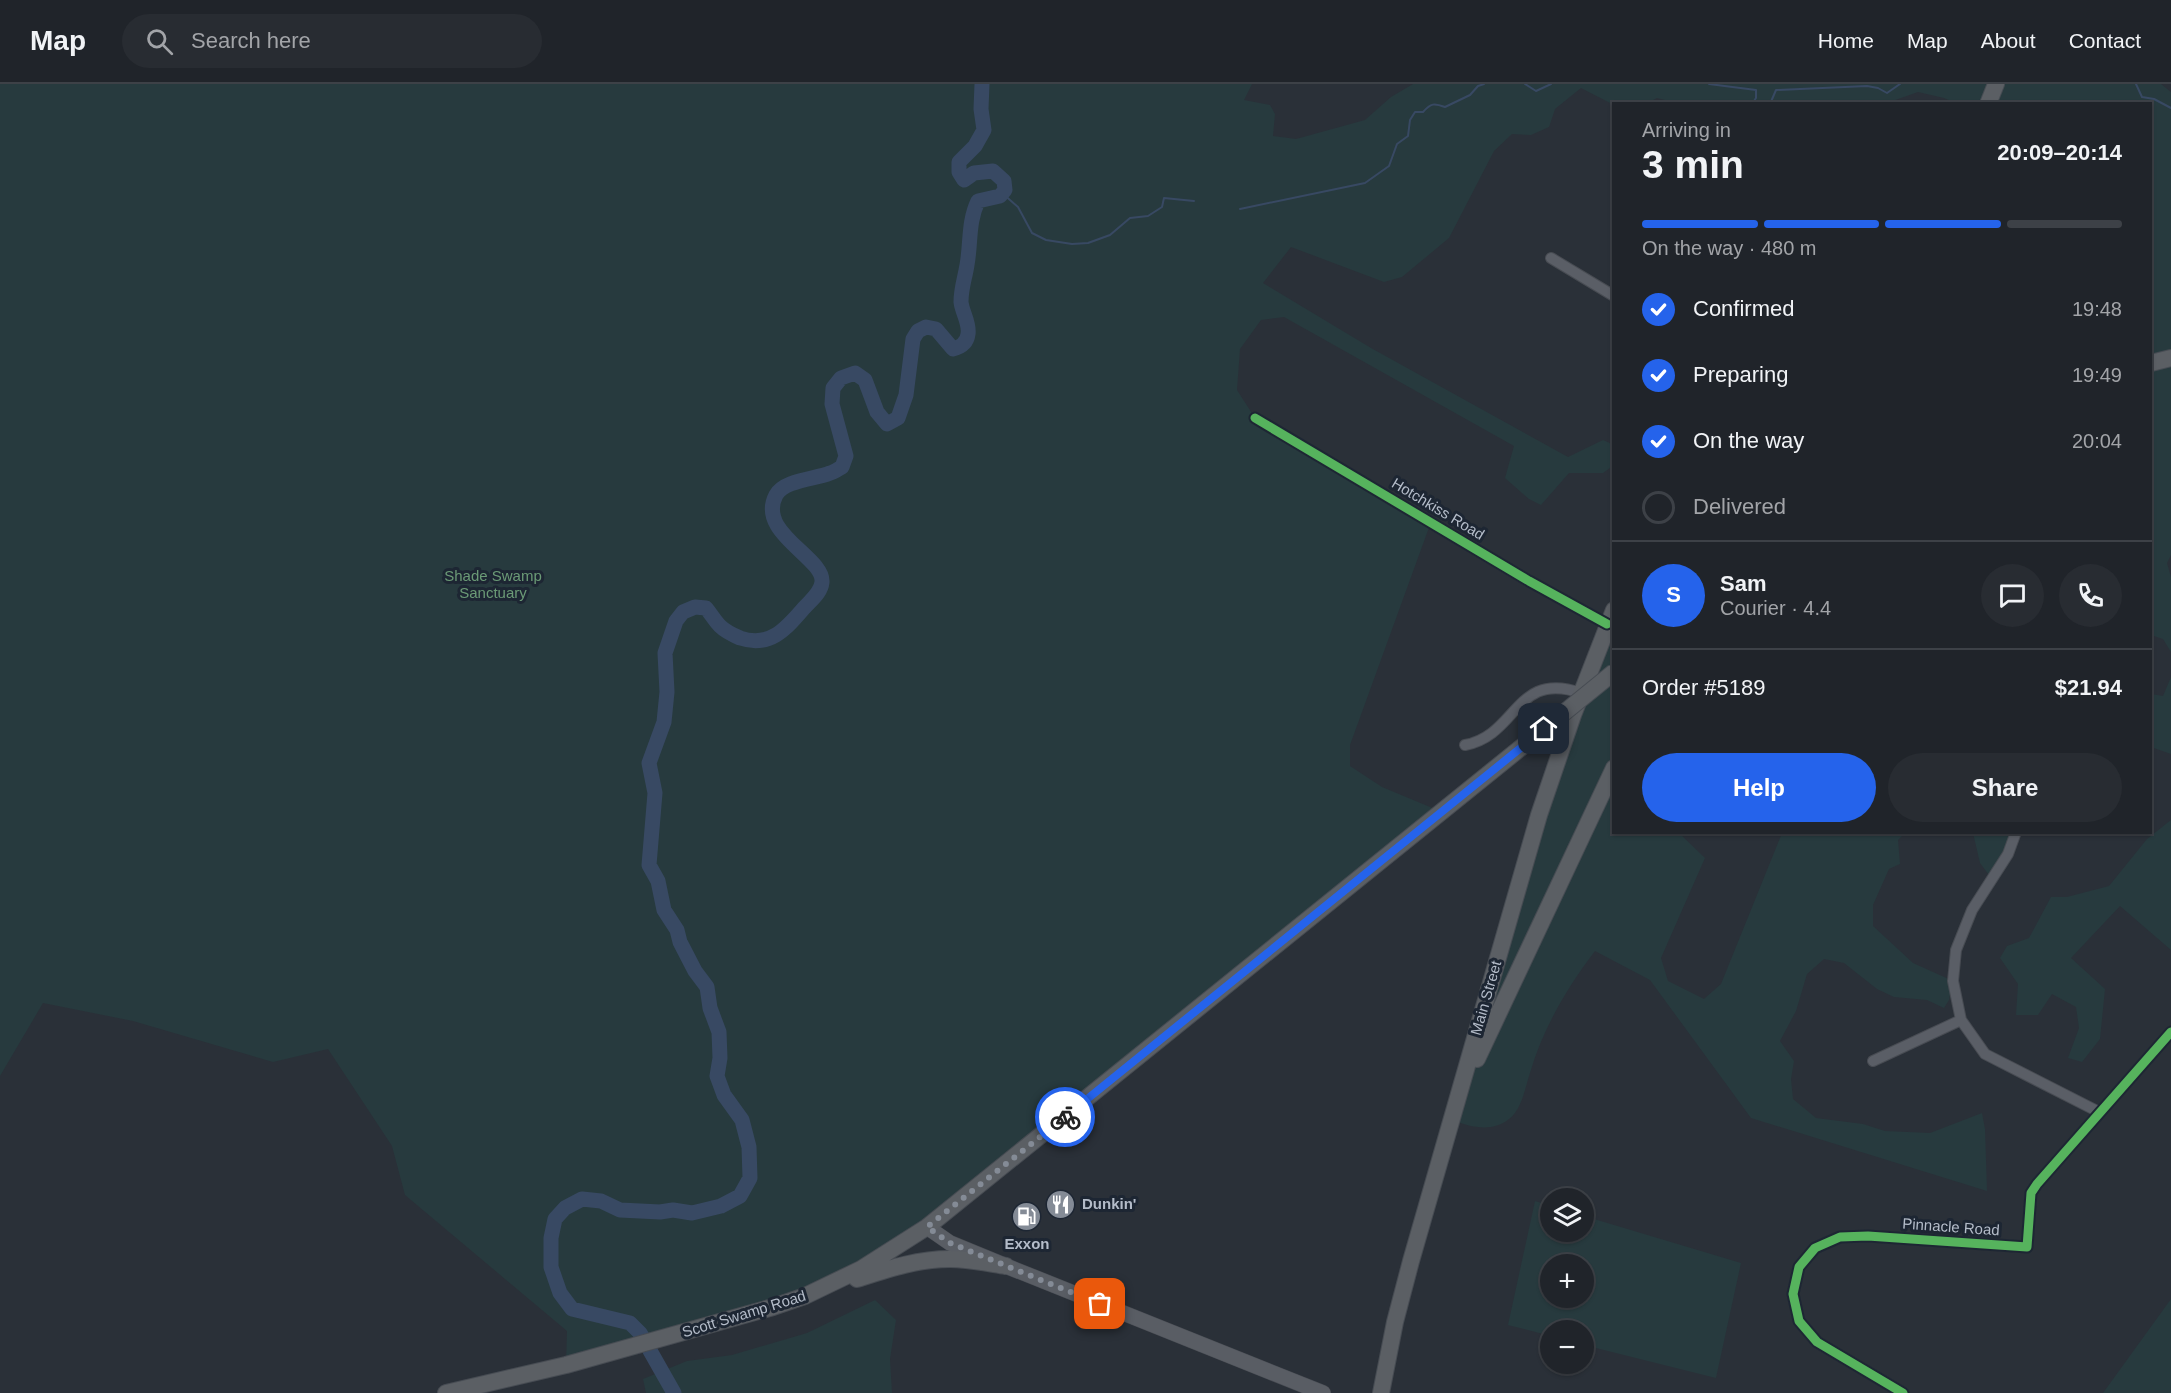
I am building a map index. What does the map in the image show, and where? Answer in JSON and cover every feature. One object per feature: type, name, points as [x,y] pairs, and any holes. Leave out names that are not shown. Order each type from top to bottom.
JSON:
[{"type":"highway","points":[[1989,102],[1996,84]]},
{"type":"highway","points":[[2152,363],[2171,358]]},
{"type":"highway","name":"Main Street","points":[[1381,1393],[1401,1296],[1539,815],[1581,693],[1611,617]]},
{"type":"highway","name":"Scott Swamp Road","points":[[446,1393],[622,1350],[744,1316],[805,1296],[877,1260],[927,1227],[1612,674]]},
{"type":"highway","points":[[1452,1120],[1484,1045],[1612,772]]},
{"type":"highway","points":[[805,1296],[915,1262],[950,1259],[1006,1266]]},
{"type":"main road","points":[[927,1227],[950,1243],[1323,1393]]},
{"type":"street","points":[[1551,258],[1612,295]]},
{"type":"street","name":"Hotchkiss Road","points":[[1256,418],[1529,581],[1611,617]]},
{"type":"street","points":[[1465,745],[1483,740],[1490,735],[1525,700],[1544,688],[1565,688],[1581,693]]},
{"type":"street","points":[[2015,834],[2008,854],[1972,910],[1956,950],[1953,981],[1961,1020],[1985,1053],[2098,1112]]},
{"type":"street","points":[[1873,1061],[1961,1020]]},
{"type":"street","name":"Pinnacle Road","points":[[1902,1393],[1817,1342],[1798,1322],[1793,1294],[1799,1267],[1815,1248],[1840,1237],[1868,1236],[2027,1247],[2031,1193],[2098,1112],[2171,1032]]},
{"type":"green space","name":"Shade Swamp Sanctuary","points":[[0,84],[1252,84],[1244,100],[1270,105],[1275,114],[1273,136],[1296,139],[1365,120],[1391,97],[1413,84],[2161,84],[2171,92],[2171,555],[2167,563],[2171,577],[2171,652],[2163,639],[2152,635],[2152,102],[1953,102],[1918,92],[1890,102],[1673,102],[1657,98],[1649,102],[1612,102],[1612,104],[1581,88],[1555,109],[1549,127],[1531,135],[1512,134],[1494,151],[1449,238],[1402,277],[1384,282],[1291,247],[1263,283],[1371,348],[1568,457],[1603,440],[1612,444],[1612,466],[1603,473],[1569,473],[1541,505],[1529,499],[1505,478],[1514,446],[1284,317],[1261,320],[1240,349],[1237,390],[1255,418],[1431,522],[1350,745],[1350,766],[1382,787],[1442,812],[927,1227],[833,1283],[566,1365],[567,1331],[405,1195],[392,1146],[328,1049],[273,1062],[133,1021],[43,1003],[0,1076]]},
{"type":"green space","points":[[1612,616],[1612,834],[1680,834],[1705,858],[1661,958],[1668,981],[1704,999],[1721,984],[1782,834],[1904,834],[1898,840],[1900,864],[1889,869],[1873,905],[1873,926],[1913,963],[1953,981],[1949,1000],[1944,1008],[1927,1000],[1894,997],[1877,989],[1844,963],[1824,959],[1807,974],[1796,1011],[1780,1041],[1794,1061],[1791,1079],[1793,1099],[1816,1118],[1863,1124],[1885,1131],[1930,1133],[1982,1113],[1985,1129],[1987,1191],[1751,1118],[1650,980],[1595,951],[1575,979],[1549,1024],[1535,1056],[1522,1098],[1513,1115],[1502,1123],[1488,1127],[1466,1125],[1452,1120],[1486,997]]},
{"type":"green space","points":[[2171,677],[2171,754],[2152,747],[2152,694],[2163,696]]},
{"type":"green space","points":[[2171,820],[2171,950],[2120,906],[2071,958],[2105,989],[2100,1039],[2082,1062],[2068,1058],[2079,1028],[2076,1007],[2052,994],[2038,1015],[2016,1015],[2018,984],[2000,958],[2007,946],[2029,938],[2051,897],[2067,897],[2109,886],[2147,839]]},
{"type":"green space","points":[[1973,834],[2015,834],[1992,879],[1980,863]]},
{"type":"green space","points":[[1535,1201],[1540,1203],[1540,1242],[1594,1242],[1594,1219],[1741,1263],[1716,1378],[1594,1348],[1594,1320],[1540,1320],[1540,1333],[1508,1325]]},
{"type":"green space","points":[[2171,1299],[2171,1393],[2103,1393]]},
{"type":"green space","points":[[875,1300],[896,1320],[890,1359],[892,1393],[646,1393],[643,1379],[687,1361],[732,1355],[807,1333]]},
{"type":"waterway","points":[[674,1393],[640,1333],[630,1323],[572,1309],[560,1293],[551,1267],[551,1238],[555,1219],[565,1208],[582,1199],[601,1201],[620,1210],[660,1212],[673,1210],[692,1213],[721,1206],[740,1196],[750,1178],[749,1147],[742,1120],[724,1095],[717,1076],[720,1058],[719,1032],[710,1008],[707,987],[695,971],[680,942],[677,930],[664,910],[658,881],[649,865],[655,793],[649,763],[664,722],[667,692],[665,653],[676,621],[683,612],[695,607],[706,608],[724,630],[740,638],[751,640],[769,638],[791,623],[818,593],[822,582],[820,573],[813,563],[782,533],[775,521],[772,509],[776,495],[786,486],[832,473],[842,467],[846,456],[832,404],[833,388],[841,378],[855,373],[865,380],[877,412],[887,424],[898,418],[906,395],[913,339],[918,331],[926,327],[936,329],[953,349],[965,342],[968,326],[961,297],[975,209],[978,201],[1000,196],[1005,190],[1004,181],[993,171],[974,173],[964,180],[959,172],[959,162],[975,146],[984,130],[981,109],[982,84]]},
{"type":"waterway","points":[[1240,209],[1365,183],[1389,166],[1397,144],[1408,136],[1410,120],[1415,112],[1423,112],[1433,105],[1445,107],[1470,95],[1478,86],[1484,84]]},
{"type":"waterway","points":[[1525,84],[1536,91],[1551,84]]},
{"type":"waterway","points":[[1709,84],[1756,90],[1753,102]]},
{"type":"waterway","points":[[1771,102],[1776,90],[1867,86],[1887,93],[1900,84]]},
{"type":"waterway","points":[[2136,84],[2142,97],[2154,99],[2171,108]]},
{"type":"waterway","points":[[1002,193],[1018,207],[1032,233],[1046,240],[1072,244],[1088,243],[1110,235],[1130,218],[1148,216],[1162,207],[1164,198],[1194,201]]},
{"type":"cycle path","points":[[1255,418],[1529,581],[1607,624]]},
{"type":"cycle path","points":[[1903,1393],[1817,1342],[1799,1321],[1793,1294],[1799,1267],[1815,1248],[1840,1237],[1868,1236],[2027,1247],[2031,1193],[2037,1184],[2171,1032]]},
{"type":"way so far","points":[[1065,1117],[927,1227],[950,1243],[1100,1304]]},
{"type":"place","name":"Dunkin'","points":[[1061,1204]]},
{"type":"place","name":"Exxon","points":[[1027,1217]]},
{"type":"route","points":[[1065,1117],[1544,729]]}]
